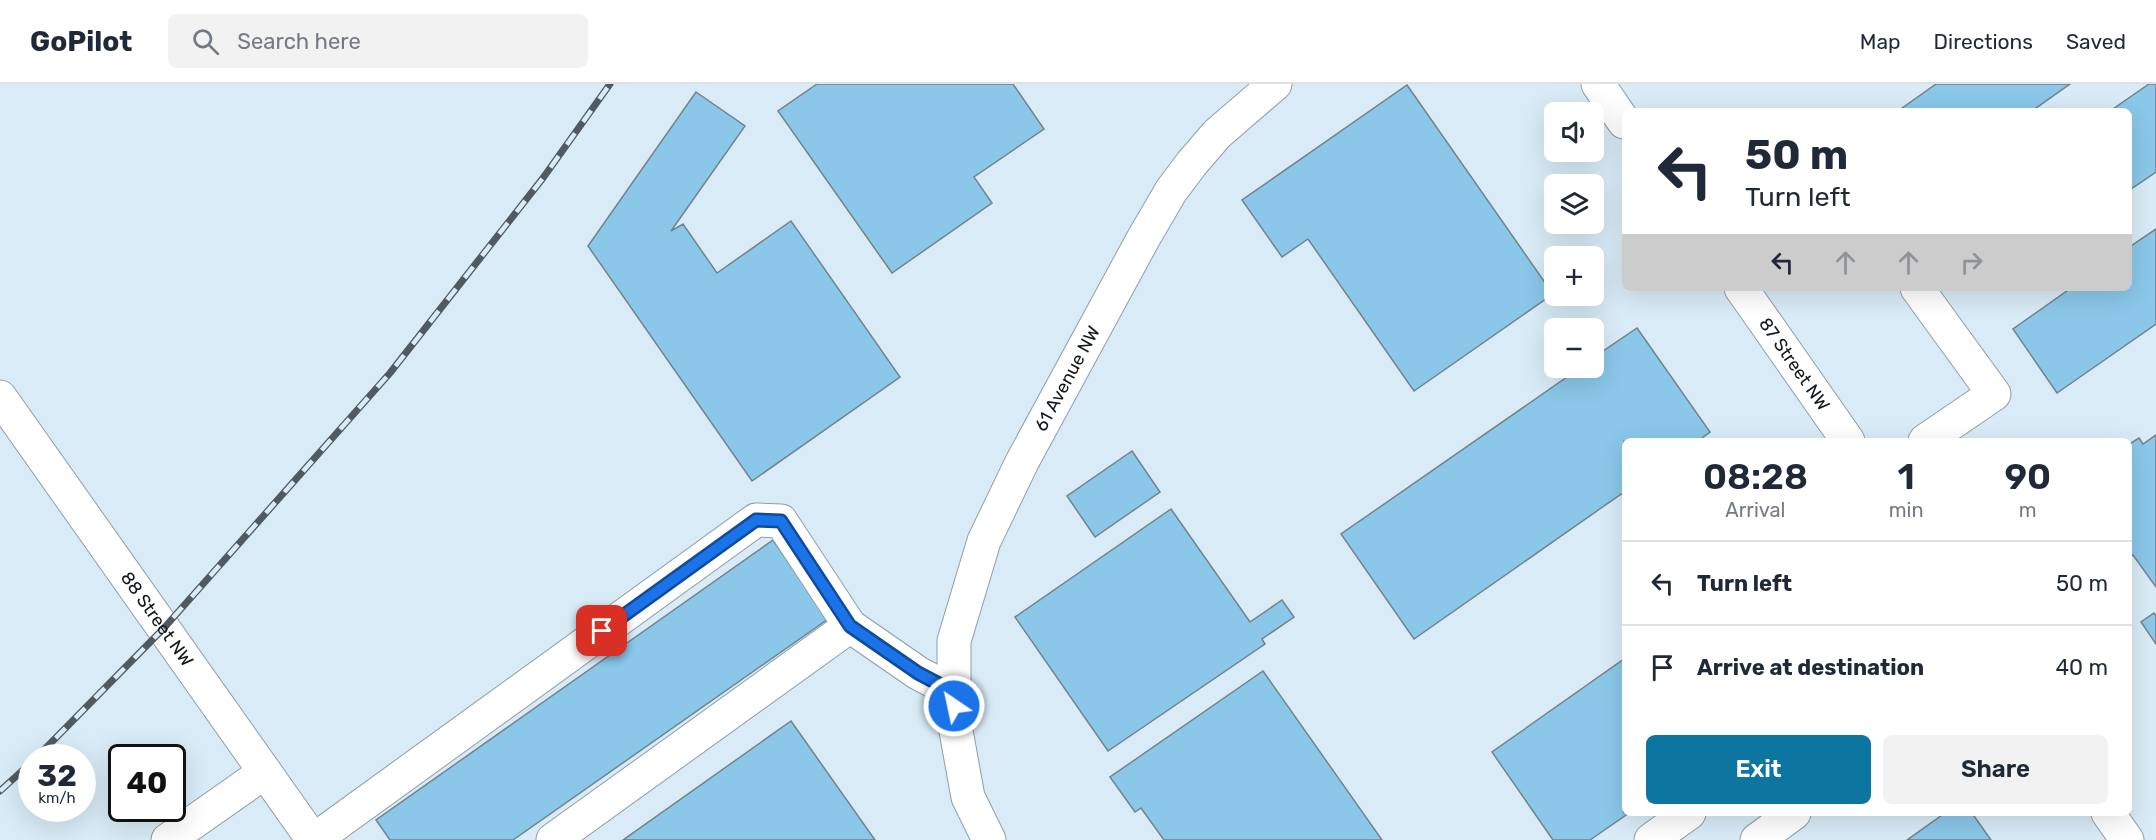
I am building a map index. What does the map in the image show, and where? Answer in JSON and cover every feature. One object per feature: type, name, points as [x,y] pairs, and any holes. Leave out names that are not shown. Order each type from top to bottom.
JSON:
[{"type":"street","points":[[1598,84],[1622,119]]},
{"type":"street","name":"61 Avenue NW","points":[[989,840],[968,796],[954,706],[954,641],[984,541],[1022,462],[1137,249],[1171,191],[1191,163],[1217,134],[1267,87]]},
{"type":"street","name":"87 Street NW","points":[[1743,291],[1846,438]]},
{"type":"street","points":[[1919,291],[1994,394],[1929,438]]},
{"type":"street","name":"88 Street NW","points":[[0,397],[313,840]]},
{"type":"street","points":[[313,840],[756,520],[781,521],[850,626],[918,673],[954,706]]},
{"type":"street","points":[[553,840],[850,626]]},
{"type":"street","points":[[168,840],[203,830],[265,772]]},
{"type":"street","points":[[1651,840],[1685,816]]},
{"type":"street","points":[[1757,840],[1790,816]]},
{"type":"street","points":[[2110,816],[2127,840]]},
{"type":"building","points":[[817,84],[1013,84],[1044,129],[974,177],[992,203],[892,273],[778,111]]},
{"type":"building","points":[[1936,84],[2070,84],[2036,108],[1902,108]]},
{"type":"building","points":[[2149,84],[2156,84],[2156,172],[2132,188],[2132,108],[2114,108]]},
{"type":"building","points":[[1407,85],[1544,281],[1544,300],[1414,391],[1308,239],[1282,257],[1242,200]]},
{"type":"building","points":[[696,92],[745,126],[671,231],[683,224],[717,273],[791,221],[900,377],[752,481],[588,246]]},
{"type":"building","points":[[2156,229],[2156,324],[2057,393],[2013,329],[2067,291],[2132,291],[2132,245]]},
{"type":"building","points":[[1637,328],[1710,432],[1702,438],[1622,438],[1622,493],[1414,639],[1341,534],[1566,378],[1604,378],[1604,350]]},
{"type":"building","points":[[2156,435],[2156,587],[2132,556],[2132,442],[2139,438],[2143,444]]},
{"type":"building","points":[[1132,451],[1160,492],[1095,537],[1067,496]]},
{"type":"building","points":[[1171,509],[1250,622],[1282,600],[1294,617],[1262,639],[1265,644],[1108,751],[1015,617]]},
{"type":"building","points":[[773,540],[828,619],[513,840],[390,840],[376,820]]},
{"type":"building","points":[[2154,613],[2156,616],[2156,644],[2141,622]]},
{"type":"building","points":[[1622,660],[1622,816],[1625,816],[1590,840],[1553,840],[1492,752]]},
{"type":"building","points":[[1263,671],[1382,840],[1164,840],[1141,808],[1135,812],[1110,777]]},
{"type":"building","points":[[791,721],[875,840],[623,840]]},
{"type":"building","points":[[1941,816],[1974,816],[1991,840],[1907,840]]},
{"type":"railway","points":[[50,744],[164,628],[390,373],[543,178],[610,84]]},
{"type":"railway","points":[[0,791],[18,775]]},
{"type":"route","points":[[602,631],[756,520],[781,521],[850,626],[918,673],[954,692],[954,706]]}]
